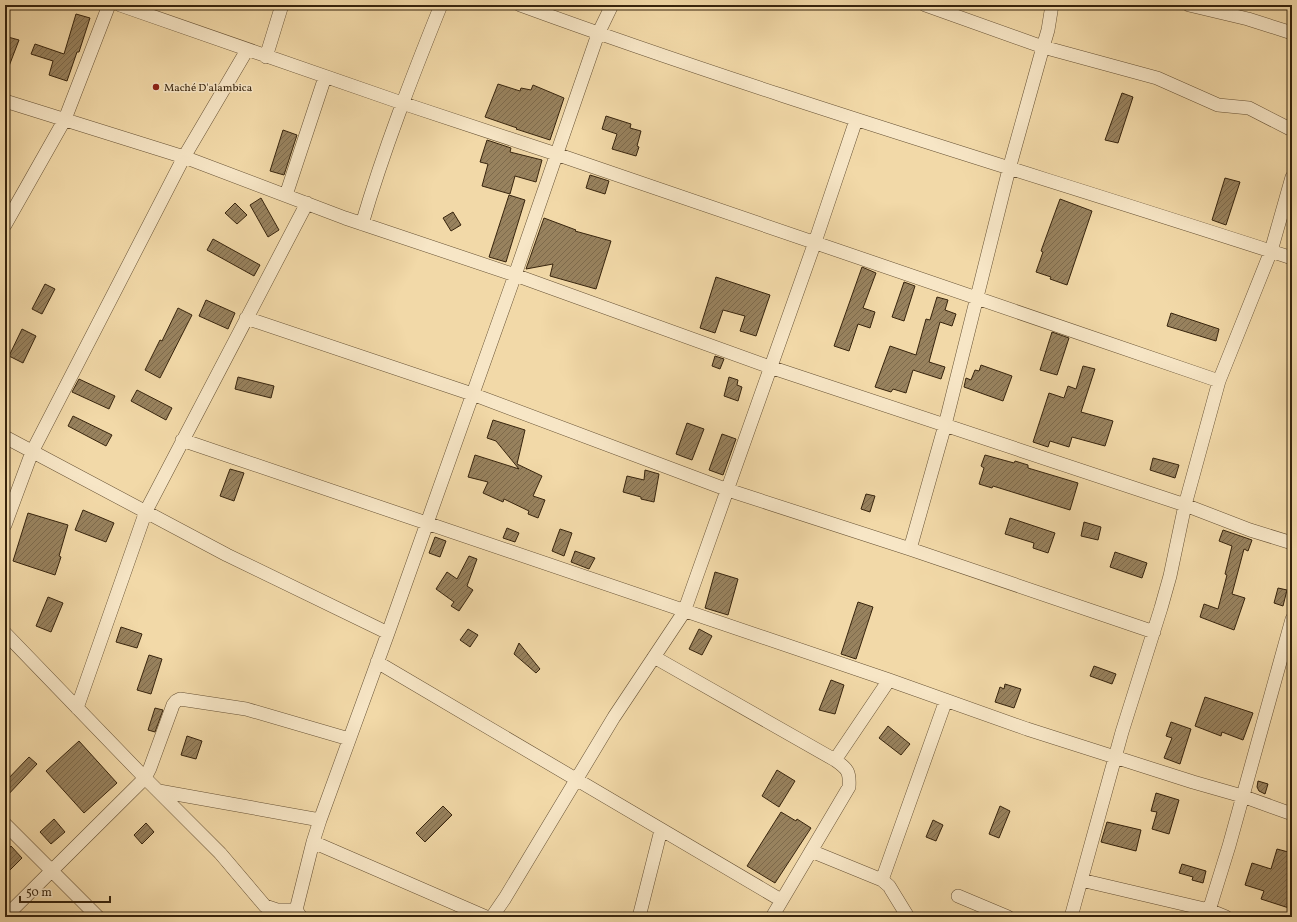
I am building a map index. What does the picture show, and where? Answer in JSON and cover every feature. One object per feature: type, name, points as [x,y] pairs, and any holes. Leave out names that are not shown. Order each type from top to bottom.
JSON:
[{"type":"street","points":[[5,225],[65,119],[109,5]]},
{"type":"street","points":[[120,5],[402,104],[556,154],[1219,381]]},
{"type":"street","points":[[266,57],[282,5]]},
{"type":"street","points":[[362,224],[370,194],[402,104],[441,5]]},
{"type":"street","points":[[520,5],[598,34],[856,120],[1292,258]]},
{"type":"street","points":[[5,633],[145,778],[220,853],[265,906],[298,914],[313,842],[320,820],[515,275],[598,34],[612,5]]},
{"type":"street","points":[[925,5],[1044,48],[1157,78],[1218,105],[1249,108],[1292,130]]},
{"type":"street","points":[[910,549],[945,425],[1009,169],[1044,48],[1052,5]]},
{"type":"street","points":[[1189,5],[1248,19],[1292,33]]},
{"type":"street","points":[[5,525],[32,452],[184,157],[246,50]]},
{"type":"street","points":[[286,195],[325,77]]},
{"type":"street","points":[[5,101],[184,157],[362,224],[515,275],[770,367],[1185,505],[1250,530],[1292,543]]},
{"type":"street","points":[[492,917],[614,717],[684,612],[815,242],[856,120]]},
{"type":"street","points":[[1071,917],[1115,756],[1170,576],[1185,505],[1219,381],[1271,251],[1292,177]]},
{"type":"street","points":[[77,708],[146,511],[307,203]]},
{"type":"street","points":[[246,318],[472,394],[728,490],[910,549],[1154,632]]},
{"type":"street","points":[[5,437],[227,555],[388,633]]},
{"type":"street","points":[[182,440],[684,612],[889,680],[1060,740],[1242,796],[1292,814]]},
{"type":"street","points":[[1208,913],[1229,846],[1292,619]]},
{"type":"street","points":[[654,657],[836,760],[844,766],[850,776],[849,787],[772,917]]},
{"type":"street","points":[[377,662],[781,900]]},
{"type":"street","points":[[836,760],[889,680]]},
{"type":"street","points":[[5,917],[145,778],[173,705],[176,701],[180,699],[246,709],[349,739]]},
{"type":"street","points":[[882,880],[946,700]]},
{"type":"street","points":[[159,791],[320,820]]},
{"type":"street","points":[[5,824],[98,917]]},
{"type":"street","points":[[639,917],[661,830]]},
{"type":"street","points":[[313,842],[486,917]]},
{"type":"street","points":[[811,851],[882,880],[889,886],[908,917]]},
{"type":"street","points":[[1081,880],[1226,917]]},
{"type":"street","points":[[958,896],[1008,917]]},
{"type":"building","points":[[76,14],[90,18],[79,52],[77,52],[67,81],[49,75],[53,61],[31,54],[35,44],[64,54]]},
{"type":"building","points":[[8,37],[19,40],[6,74],[5,45]]},
{"type":"building","points":[[498,84],[520,91],[521,88],[531,90],[533,85],[564,98],[550,140],[485,117]]},
{"type":"building","points":[[1122,93],[1133,97],[1118,143],[1105,140]]},
{"type":"building","points":[[606,116],[631,124],[630,128],[641,131],[636,156],[612,149],[617,134],[602,129]]},
{"type":"building","points":[[283,130],[297,135],[284,175],[270,171]]},
{"type":"building","points":[[487,140],[511,148],[510,152],[542,160],[536,182],[515,176],[510,194],[482,186],[488,164],[480,162]]},
{"type":"building","points":[[590,175],[609,181],[605,194],[586,188]]},
{"type":"building","points":[[1225,178],[1240,182],[1226,225],[1212,220]]},
{"type":"building","points":[[509,195],[525,200],[506,262],[489,257]]},
{"type":"building","points":[[261,198],[279,230],[268,237],[250,205]]},
{"type":"building","points":[[1060,199],[1092,211],[1067,285],[1036,272],[1043,252],[1041,251]]},
{"type":"building","points":[[235,203],[247,215],[237,224],[225,213]]},
{"type":"building","points":[[453,212],[461,225],[451,231],[443,218]]},
{"type":"building","points":[[544,218],[576,230],[575,231],[611,241],[596,289],[550,276],[553,264],[526,269]]},
{"type":"building","points":[[213,239],[260,265],[254,276],[207,250]]},
{"type":"building","points":[[862,267],[876,273],[863,308],[875,312],[870,328],[858,324],[849,351],[834,346]]},
{"type":"building","points":[[716,277],[770,295],[756,336],[740,331],[745,316],[723,310],[715,333],[700,328]]},
{"type":"building","points":[[904,282],[915,286],[904,321],[892,317]]},
{"type":"building","points":[[45,284],[55,289],[42,314],[32,309]]},
{"type":"building","points":[[937,297],[948,300],[945,310],[956,314],[952,326],[940,322],[929,362],[945,367],[941,379],[913,370],[906,393],[893,389],[891,392],[875,387],[890,346],[916,355],[926,319],[930,320]]},
{"type":"building","points":[[206,300],[235,313],[228,329],[199,316]]},
{"type":"building","points":[[178,308],[192,315],[160,378],[145,370],[160,340],[162,341]]},
{"type":"building","points":[[1171,313],[1219,329],[1216,341],[1167,326]]},
{"type":"building","points":[[22,329],[36,336],[23,363],[9,356]]},
{"type":"building","points":[[1052,332],[1069,338],[1057,375],[1040,370]]},
{"type":"building","points":[[715,356],[724,359],[720,369],[712,366]]},
{"type":"building","points":[[981,365],[1012,376],[1003,401],[964,387],[966,378],[971,380],[975,370],[979,371]]},
{"type":"building","points":[[1083,366],[1095,369],[1081,412],[1113,421],[1105,446],[1072,437],[1069,447],[1050,441],[1048,447],[1033,442],[1049,393],[1064,398],[1068,386],[1076,389]]},
{"type":"building","points":[[238,377],[274,386],[271,398],[235,389]]},
{"type":"building","points":[[729,377],[738,380],[737,385],[742,387],[738,401],[724,396]]},
{"type":"building","points":[[79,379],[115,396],[109,409],[72,392]]},
{"type":"building","points":[[137,390],[172,408],[166,420],[131,401]]},
{"type":"building","points":[[73,416],[112,435],[106,446],[68,426]]},
{"type":"building","points":[[493,420],[525,430],[517,464],[542,476],[533,496],[545,500],[538,518],[528,514],[529,511],[504,499],[503,502],[483,493],[488,482],[468,477],[475,455],[519,469],[496,441],[487,438]]},
{"type":"building","points":[[687,423],[704,429],[692,460],[676,454]]},
{"type":"building","points":[[722,434],[736,439],[723,475],[709,470]]},
{"type":"building","points":[[985,455],[1014,463],[1015,461],[1028,465],[1028,468],[1078,483],[1070,510],[993,486],[992,488],[979,484],[984,468],[981,466]]},
{"type":"building","points":[[1153,458],[1179,465],[1175,478],[1150,470]]},
{"type":"building","points":[[230,469],[244,473],[234,501],[220,496]]},
{"type":"building","points":[[645,470],[659,474],[654,502],[623,492],[627,476],[644,480]]},
{"type":"building","points":[[866,494],[875,496],[870,512],[861,509]]},
{"type":"building","points":[[83,510],[114,523],[106,542],[75,530]]},
{"type":"building","points":[[28,513],[68,525],[59,556],[61,557],[55,575],[13,561]]},
{"type":"building","points":[[1010,518],[1055,533],[1048,553],[1033,548],[1034,543],[1005,534]]},
{"type":"building","points":[[1084,522],[1101,527],[1098,540],[1081,536]]},
{"type":"building","points":[[507,528],[519,533],[515,542],[503,538]]},
{"type":"building","points":[[560,529],[572,533],[564,556],[552,551]]},
{"type":"building","points":[[1223,530],[1252,540],[1248,551],[1244,549],[1232,594],[1245,598],[1234,630],[1200,617],[1204,604],[1218,609],[1227,575],[1225,574],[1232,546],[1219,541]]},
{"type":"building","points":[[435,537],[446,541],[440,557],[429,553]]},
{"type":"building","points":[[575,551],[595,558],[589,569],[571,562]]},
{"type":"building","points":[[1115,552],[1147,563],[1142,578],[1110,567]]},
{"type":"building","points":[[469,556],[477,559],[467,586],[473,590],[459,611],[451,606],[454,602],[436,589],[447,572],[457,579]]},
{"type":"building","points":[[715,572],[738,579],[728,615],[705,608]]},
{"type":"building","points":[[1278,588],[1287,590],[1283,606],[1274,603]]},
{"type":"building","points":[[48,597],[63,603],[51,632],[36,626]]},
{"type":"building","points":[[858,602],[873,607],[856,659],[841,654]]},
{"type":"building","points":[[121,627],[142,634],[137,648],[116,642]]},
{"type":"building","points":[[468,629],[478,635],[470,647],[460,640]]},
{"type":"building","points":[[699,629],[712,636],[702,655],[689,649]]},
{"type":"building","points":[[519,643],[540,669],[536,673],[514,654]]},
{"type":"building","points":[[149,655],[162,659],[151,694],[137,690]]},
{"type":"building","points":[[1094,666],[1116,674],[1112,684],[1090,676]]},
{"type":"building","points":[[831,680],[844,685],[835,714],[819,710]]},
{"type":"building","points":[[1005,684],[1021,689],[1014,708],[995,702],[1000,687],[1004,689]]},
{"type":"building","points":[[1205,697],[1253,713],[1243,740],[1222,732],[1221,736],[1195,726]]},
{"type":"building","points":[[155,708],[163,710],[155,732],[148,730]]},
{"type":"building","points":[[1171,722],[1191,729],[1180,764],[1164,758],[1172,738],[1166,736]]},
{"type":"building","points":[[888,726],[910,744],[901,755],[879,738]]},
{"type":"building","points":[[187,736],[202,741],[196,759],[181,755]]},
{"type":"building","points":[[79,741],[117,783],[84,813],[46,771]]},
{"type":"building","points":[[29,757],[37,764],[5,798],[5,782]]},
{"type":"building","points":[[777,770],[795,781],[779,807],[762,796]]},
{"type":"building","points":[[1258,781],[1268,784],[1265,794],[1259,791],[1257,787]]},
{"type":"building","points":[[1156,793],[1179,800],[1169,834],[1152,829],[1157,812],[1151,811]]},
{"type":"building","points":[[443,806],[452,815],[425,842],[416,833]]},
{"type":"building","points":[[1000,806],[1010,811],[999,838],[989,834]]},
{"type":"building","points":[[781,812],[796,821],[797,819],[811,828],[775,883],[747,866]]},
{"type":"building","points":[[54,819],[65,832],[51,844],[40,832]]},
{"type":"building","points":[[933,820],[943,825],[936,841],[926,837]]},
{"type":"building","points":[[1107,822],[1141,830],[1136,851],[1101,842]]},
{"type":"building","points":[[146,823],[154,832],[142,844],[134,835]]},
{"type":"building","points":[[11,846],[22,858],[5,875],[5,852]]},
{"type":"building","points":[[1277,849],[1292,853],[1292,871],[1288,883],[1292,884],[1292,909],[1261,899],[1264,891],[1245,885],[1252,863],[1271,869]]},
{"type":"building","points":[[1182,864],[1206,871],[1203,883],[1192,880],[1193,877],[1179,873]]},
{"type":"place","name":"Maché D'alambica","points":[[156,87]]}]
